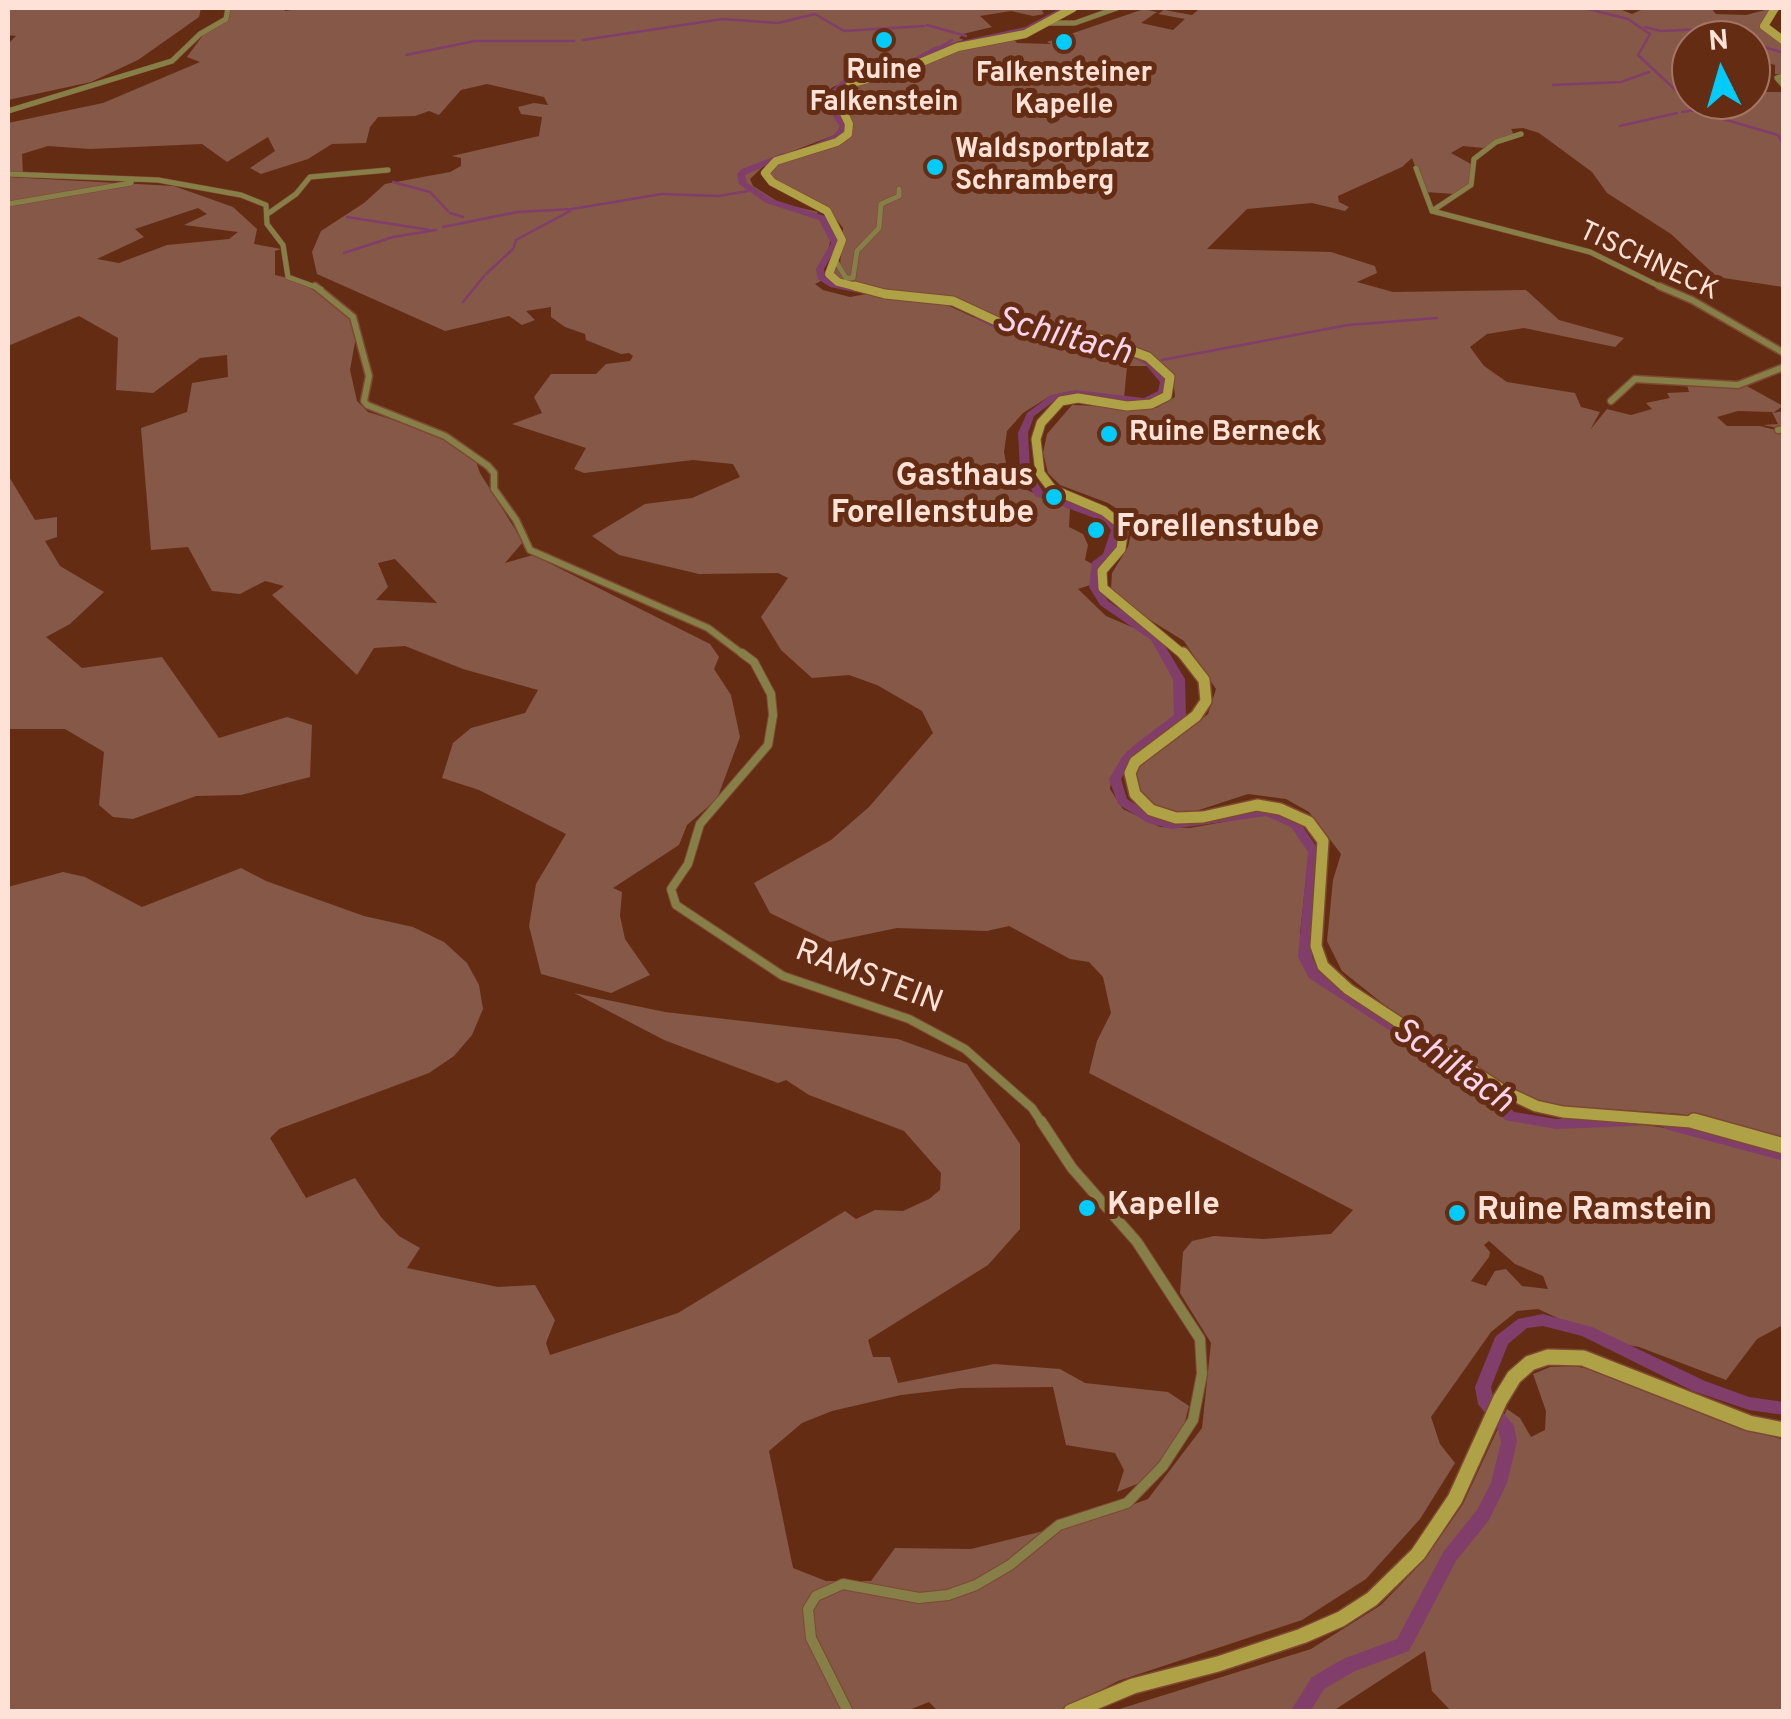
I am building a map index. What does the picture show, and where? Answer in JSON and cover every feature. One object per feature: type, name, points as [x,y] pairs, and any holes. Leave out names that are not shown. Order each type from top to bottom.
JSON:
[{"type":"main road","points":[[1072,8],[1017,36],[958,46],[902,70],[852,83],[837,98],[850,124],[848,134],[837,142],[788,156],[764,174],[828,211],[842,240],[830,268],[831,278],[848,286],[953,302],[1008,326],[1066,330],[1100,339],[1148,356],[1170,376],[1168,396],[1151,404],[1128,406],[1078,398],[1061,401],[1041,422],[1036,439],[1040,473],[1052,489],[1104,511],[1124,526],[1121,549],[1102,571],[1104,588],[1178,646],[1204,680],[1206,701],[1196,716],[1144,753],[1130,772],[1135,794],[1151,810],[1190,818],[1257,805],[1282,809],[1309,822],[1324,841],[1316,946],[1322,966],[1348,988],[1504,1091],[1536,1106],[1563,1112],[1695,1121],[1784,1146]]},
{"type":"main road","points":[[1774,8],[1764,26],[1784,40]]},
{"type":"main road","points":[[1071,1712],[1133,1686],[1218,1664],[1302,1636],[1341,1619],[1372,1599],[1418,1554],[1455,1499],[1500,1400],[1514,1377],[1530,1363],[1566,1356],[1600,1363],[1750,1423],[1784,1430]]},
{"type":"street","points":[[8,111],[172,61],[200,34],[226,18],[228,8]]},
{"type":"street","points":[[1048,23],[1075,23],[1116,8]]},
{"type":"street","points":[[1784,76],[1777,78],[1784,86]]},
{"type":"street","points":[[1416,168],[1432,210],[1471,185],[1474,159],[1496,142],[1521,134]]},
{"type":"street","points":[[8,174],[166,183],[241,195],[267,209],[281,205],[310,176],[388,170]]},
{"type":"street","points":[[8,204],[100,186],[166,183]]},
{"type":"street","points":[[835,260],[846,278],[853,278],[858,250],[879,228],[882,204],[900,196],[899,189]]},
{"type":"street","name":"RAMSTEIN","points":[[267,209],[267,224],[283,244],[288,277],[320,288],[353,317],[369,376],[364,401],[367,405],[445,436],[488,466],[494,474],[494,489],[516,520],[530,550],[538,556],[708,628],[754,662],[763,677],[773,714],[768,745],[700,824],[688,864],[671,889],[676,905],[700,925],[783,976],[908,1019],[965,1049],[1032,1108],[1072,1168],[1136,1242],[1174,1294],[1200,1339],[1202,1374],[1193,1420],[1163,1466],[1126,1504],[1059,1526],[1010,1565],[976,1585],[948,1595],[919,1598],[843,1584],[816,1596],[808,1609],[811,1638],[848,1712]]},
{"type":"street","name":"TISCHNECK","points":[[1432,210],[1590,252],[1634,276],[1684,296],[1784,352]]},
{"type":"street","points":[[1611,401],[1635,379],[1738,385],[1784,367]]},
{"type":"shaded area","points":[[8,8],[201,8],[199,17],[138,60],[91,82],[8,100],[8,44],[16,36],[8,35]]},
{"type":"shaded area","points":[[230,8],[1046,8],[1044,14],[1033,16],[1011,11],[980,16],[992,27],[963,34],[959,38],[964,40],[935,48],[902,66],[873,71],[833,87],[824,93],[824,99],[841,124],[837,134],[770,160],[750,179],[753,186],[780,203],[818,212],[814,216],[826,225],[831,237],[826,260],[817,270],[821,281],[815,284],[823,290],[850,297],[866,294],[945,304],[1003,331],[1069,338],[1126,352],[1147,362],[1149,366],[1127,366],[1124,399],[1066,392],[1050,396],[1023,413],[1007,431],[1004,452],[1008,474],[1018,486],[1070,509],[1069,527],[1083,534],[1088,545],[1085,560],[1094,565],[1090,585],[1078,589],[1106,616],[1146,633],[1162,651],[1178,684],[1176,715],[1127,752],[1112,775],[1110,789],[1123,809],[1160,827],[1190,828],[1267,814],[1294,826],[1309,852],[1300,933],[1302,958],[1312,977],[1479,1088],[1506,1116],[1557,1128],[1644,1125],[1694,1132],[1783,1157],[1783,1325],[1757,1339],[1726,1380],[1639,1347],[1608,1341],[1538,1309],[1517,1311],[1491,1332],[1431,1417],[1440,1444],[1455,1463],[1420,1519],[1366,1579],[1302,1620],[1118,1681],[1061,1711],[938,1711],[929,1702],[904,1712],[8,1711],[8,887],[63,872],[85,877],[142,907],[241,868],[266,881],[364,916],[413,927],[444,942],[467,963],[479,985],[483,1009],[472,1035],[454,1056],[429,1073],[279,1129],[270,1138],[306,1198],[355,1178],[381,1217],[399,1236],[420,1248],[407,1268],[498,1287],[535,1285],[555,1320],[546,1343],[550,1355],[678,1313],[845,1211],[856,1219],[875,1210],[903,1211],[940,1190],[941,1173],[904,1131],[809,1095],[786,1080],[778,1083],[664,1040],[574,993],[665,1012],[898,1039],[967,1064],[1020,1144],[1020,1229],[988,1265],[868,1340],[873,1357],[890,1357],[898,1383],[994,1364],[1060,1369],[1085,1383],[1168,1392],[1189,1406],[1181,1437],[1142,1482],[1117,1492],[1124,1470],[1115,1453],[1066,1445],[1053,1387],[961,1388],[901,1395],[832,1411],[802,1423],[769,1451],[793,1568],[826,1581],[871,1581],[895,1548],[971,1549],[1096,1518],[1148,1499],[1202,1428],[1211,1343],[1180,1293],[1183,1252],[1192,1241],[1214,1236],[1263,1239],[1331,1234],[1353,1210],[1089,1073],[1097,1041],[1111,1013],[1103,977],[1089,962],[1070,959],[1009,926],[987,931],[897,928],[830,942],[770,913],[754,883],[831,840],[869,807],[933,733],[922,711],[877,685],[849,675],[812,678],[781,650],[761,617],[788,578],[778,573],[699,574],[619,555],[592,536],[645,504],[692,498],[740,477],[733,464],[693,460],[584,473],[574,469],[586,448],[512,424],[542,413],[534,397],[551,374],[596,374],[606,364],[630,361],[633,356],[629,353],[621,354],[586,340],[585,334],[551,317],[551,307],[526,311],[535,320],[522,325],[509,316],[445,331],[317,274],[312,252],[321,231],[385,184],[450,172],[461,166],[461,158],[452,156],[539,136],[542,117],[521,114],[518,107],[548,105],[544,97],[487,84],[461,90],[439,115],[429,111],[415,116],[378,117],[370,127],[366,143],[332,144],[308,159],[261,174],[250,168],[275,151],[268,137],[227,162],[202,144],[90,149],[48,146],[22,154],[23,174],[8,173],[8,123],[103,103],[200,62],[187,57],[203,35],[228,18]],"holes":[[[1489,1241],[1515,1264],[1543,1276],[1548,1289],[1522,1286],[1506,1269],[1495,1271],[1486,1286],[1471,1281],[1489,1257],[1484,1245]]]},
{"type":"shaded area","points":[[1617,8],[1632,14],[1641,10],[1638,8],[1711,8],[1716,14],[1746,15],[1773,8],[1766,20],[1671,20],[1671,120],[1771,120],[1771,92],[1783,92],[1783,287],[1717,277],[1671,234],[1607,193],[1592,172],[1539,133],[1523,128],[1511,129],[1514,135],[1483,148],[1463,146],[1451,153],[1471,164],[1469,185],[1455,194],[1425,192],[1412,158],[1402,167],[1338,196],[1339,202],[1349,207],[1345,211],[1312,203],[1247,209],[1207,249],[1331,252],[1375,266],[1377,273],[1357,282],[1393,292],[1526,290],[1559,320],[1624,338],[1615,347],[1524,328],[1487,334],[1470,347],[1484,366],[1507,382],[1575,393],[1581,407],[1600,412],[1590,430],[1607,409],[1631,415],[1652,409],[1646,403],[1670,398],[1667,393],[1689,392],[1687,385],[1745,385],[1783,406],[1773,413],[1783,411],[1783,429],[1763,425],[1778,424],[1772,412],[1738,411],[1717,417],[1727,426],[1760,426],[1783,432],[1783,1143],[1682,1114],[1550,1105],[1527,1098],[1407,1023],[1342,971],[1327,941],[1333,880],[1341,854],[1309,812],[1286,799],[1248,794],[1184,815],[1159,809],[1142,797],[1133,784],[1137,768],[1208,714],[1216,689],[1184,641],[1121,602],[1111,589],[1112,573],[1128,547],[1132,530],[1125,514],[1108,503],[1060,485],[1048,473],[1043,453],[1047,434],[1072,405],[1156,408],[1175,397],[1173,377],[1157,359],[1125,345],[1009,324],[968,305],[837,280],[832,273],[840,264],[843,228],[829,210],[772,179],[769,171],[778,163],[851,134],[853,126],[840,97],[860,88],[851,86],[944,52],[1014,39],[1017,43],[1051,44],[1047,42],[1144,9],[1157,12],[1141,23],[1173,30],[1185,19],[1158,14],[1164,10],[1192,15],[1198,10]]},
{"type":"shaded area","points":[[1771,33],[1783,42],[1783,75],[1775,74],[1775,65],[1771,64]]},
{"type":"shaded area","points":[[8,177],[174,186],[233,207],[257,229],[254,244],[281,249],[275,251],[275,275],[318,285],[358,325],[350,370],[357,401],[368,412],[445,436],[472,450],[480,473],[523,542],[505,563],[533,555],[710,644],[719,657],[714,669],[731,695],[740,737],[717,799],[687,825],[679,845],[613,888],[622,892],[620,916],[625,939],[650,975],[611,993],[541,974],[529,926],[536,884],[566,834],[479,790],[442,778],[453,743],[471,728],[525,713],[538,690],[463,669],[405,646],[374,648],[357,675],[272,595],[284,586],[265,581],[240,594],[212,591],[188,547],[151,550],[141,428],[187,412],[192,383],[228,377],[227,355],[200,358],[153,393],[116,390],[118,338],[79,316],[8,346]],"holes":[[[198,208],[207,214],[184,225],[238,232],[229,239],[167,245],[119,263],[97,259],[144,237],[135,229]],[[395,559],[437,603],[376,600],[388,587],[378,563]]]},
{"type":"shaded area","points":[[8,475],[35,520],[57,517],[57,537],[45,541],[60,566],[104,592],[70,624],[46,637],[82,668],[162,657],[219,738],[287,717],[312,725],[310,777],[241,795],[196,796],[133,819],[113,817],[99,805],[104,752],[65,729],[8,729]]},
{"type":"shaded area","points":[[1550,1367],[1599,1371],[1783,1440],[1783,1711],[1451,1711],[1432,1691],[1425,1651],[1333,1711],[1110,1712],[1311,1649],[1381,1605],[1425,1559],[1463,1504],[1507,1409],[1520,1418],[1531,1437],[1545,1430],[1546,1411],[1533,1374]]},
{"type":"waterway","name":"Schiltach","points":[[814,146],[837,137],[844,127],[826,99],[845,83],[910,64],[937,49],[1027,29],[1065,8]]},
{"type":"waterway","points":[[1584,8],[1628,19],[1650,34],[1638,55],[1699,112],[1778,135],[1784,146]]},
{"type":"waterway","points":[[583,40],[723,19],[778,23],[815,14],[844,31],[924,26]]},
{"type":"waterway","points":[[927,25],[966,36]]},
{"type":"waterway","points":[[1645,27],[1671,31]]},
{"type":"waterway","name":"Schiltach","points":[[937,49],[952,40]]},
{"type":"waterway","points":[[406,55],[475,41],[574,41]]},
{"type":"waterway","points":[[1771,49],[1784,53]]},
{"type":"waterway","points":[[1553,85],[1621,82],[1649,72]]},
{"type":"waterway","points":[[1620,126],[1671,114]]},
{"type":"waterway","name":"Schiltach","points":[[786,155],[745,171],[741,174],[743,184],[769,201],[822,218],[835,243],[820,269],[821,277],[833,285],[876,295]]},
{"type":"waterway","points":[[393,182],[430,192],[448,211]]},
{"type":"waterway","points":[[443,227],[517,212],[572,209],[662,194],[719,196],[748,191]]},
{"type":"waterway","points":[[514,247],[516,240],[570,211]]},
{"type":"waterway","points":[[450,213],[463,217]]},
{"type":"waterway","points":[[347,217],[430,230]]},
{"type":"waterway","points":[[344,253],[393,237],[436,230]]},
{"type":"waterway","points":[[486,274],[513,249]]},
{"type":"waterway","points":[[463,302],[484,276]]},
{"type":"waterway","name":"Schiltach","points":[[978,316],[1005,330],[1070,336],[1129,352],[1148,362],[1165,382],[1162,392],[1146,401],[1075,393],[1054,397],[1030,415],[1023,433],[1025,470],[1039,494],[1109,520],[1116,530],[1108,556],[1097,562],[1094,587],[1104,603],[1155,638],[1179,679],[1180,716],[1126,760],[1115,779],[1122,801],[1152,820],[1172,825],[1267,812],[1295,824],[1314,852],[1305,957],[1314,975],[1480,1083],[1510,1116],[1556,1124],[1630,1122]]},
{"type":"waterway","points":[[1162,360],[1348,325],[1437,318]]},
{"type":"waterway","name":"Schiltach","points":[[1670,1125],[1784,1156]]},
{"type":"waterway","name":"Schiltach","points":[[1299,1712],[1318,1683],[1349,1665],[1403,1645],[1450,1556],[1483,1515],[1499,1483],[1509,1442],[1506,1426],[1486,1404],[1483,1387],[1502,1340],[1523,1323],[1543,1320],[1586,1331],[1699,1386],[1749,1403],[1784,1409]]},
{"type":"place","name":"Ruine Falkenstein","points":[[884,40]]},
{"type":"place","name":"Falkensteiner Kapelle","points":[[1064,42]]},
{"type":"place","name":"Waldsportplatz Schramberg","points":[[935,167]]},
{"type":"place","name":"Ruine Berneck","points":[[1109,434]]},
{"type":"place","name":"Gasthaus Forellenstube","points":[[1054,497]]},
{"type":"place","name":"Forellenstube","points":[[1096,530]]},
{"type":"place","name":"Kapelle","points":[[1087,1208]]},
{"type":"place","name":"Ruine Ramstein","points":[[1457,1213]]}]
